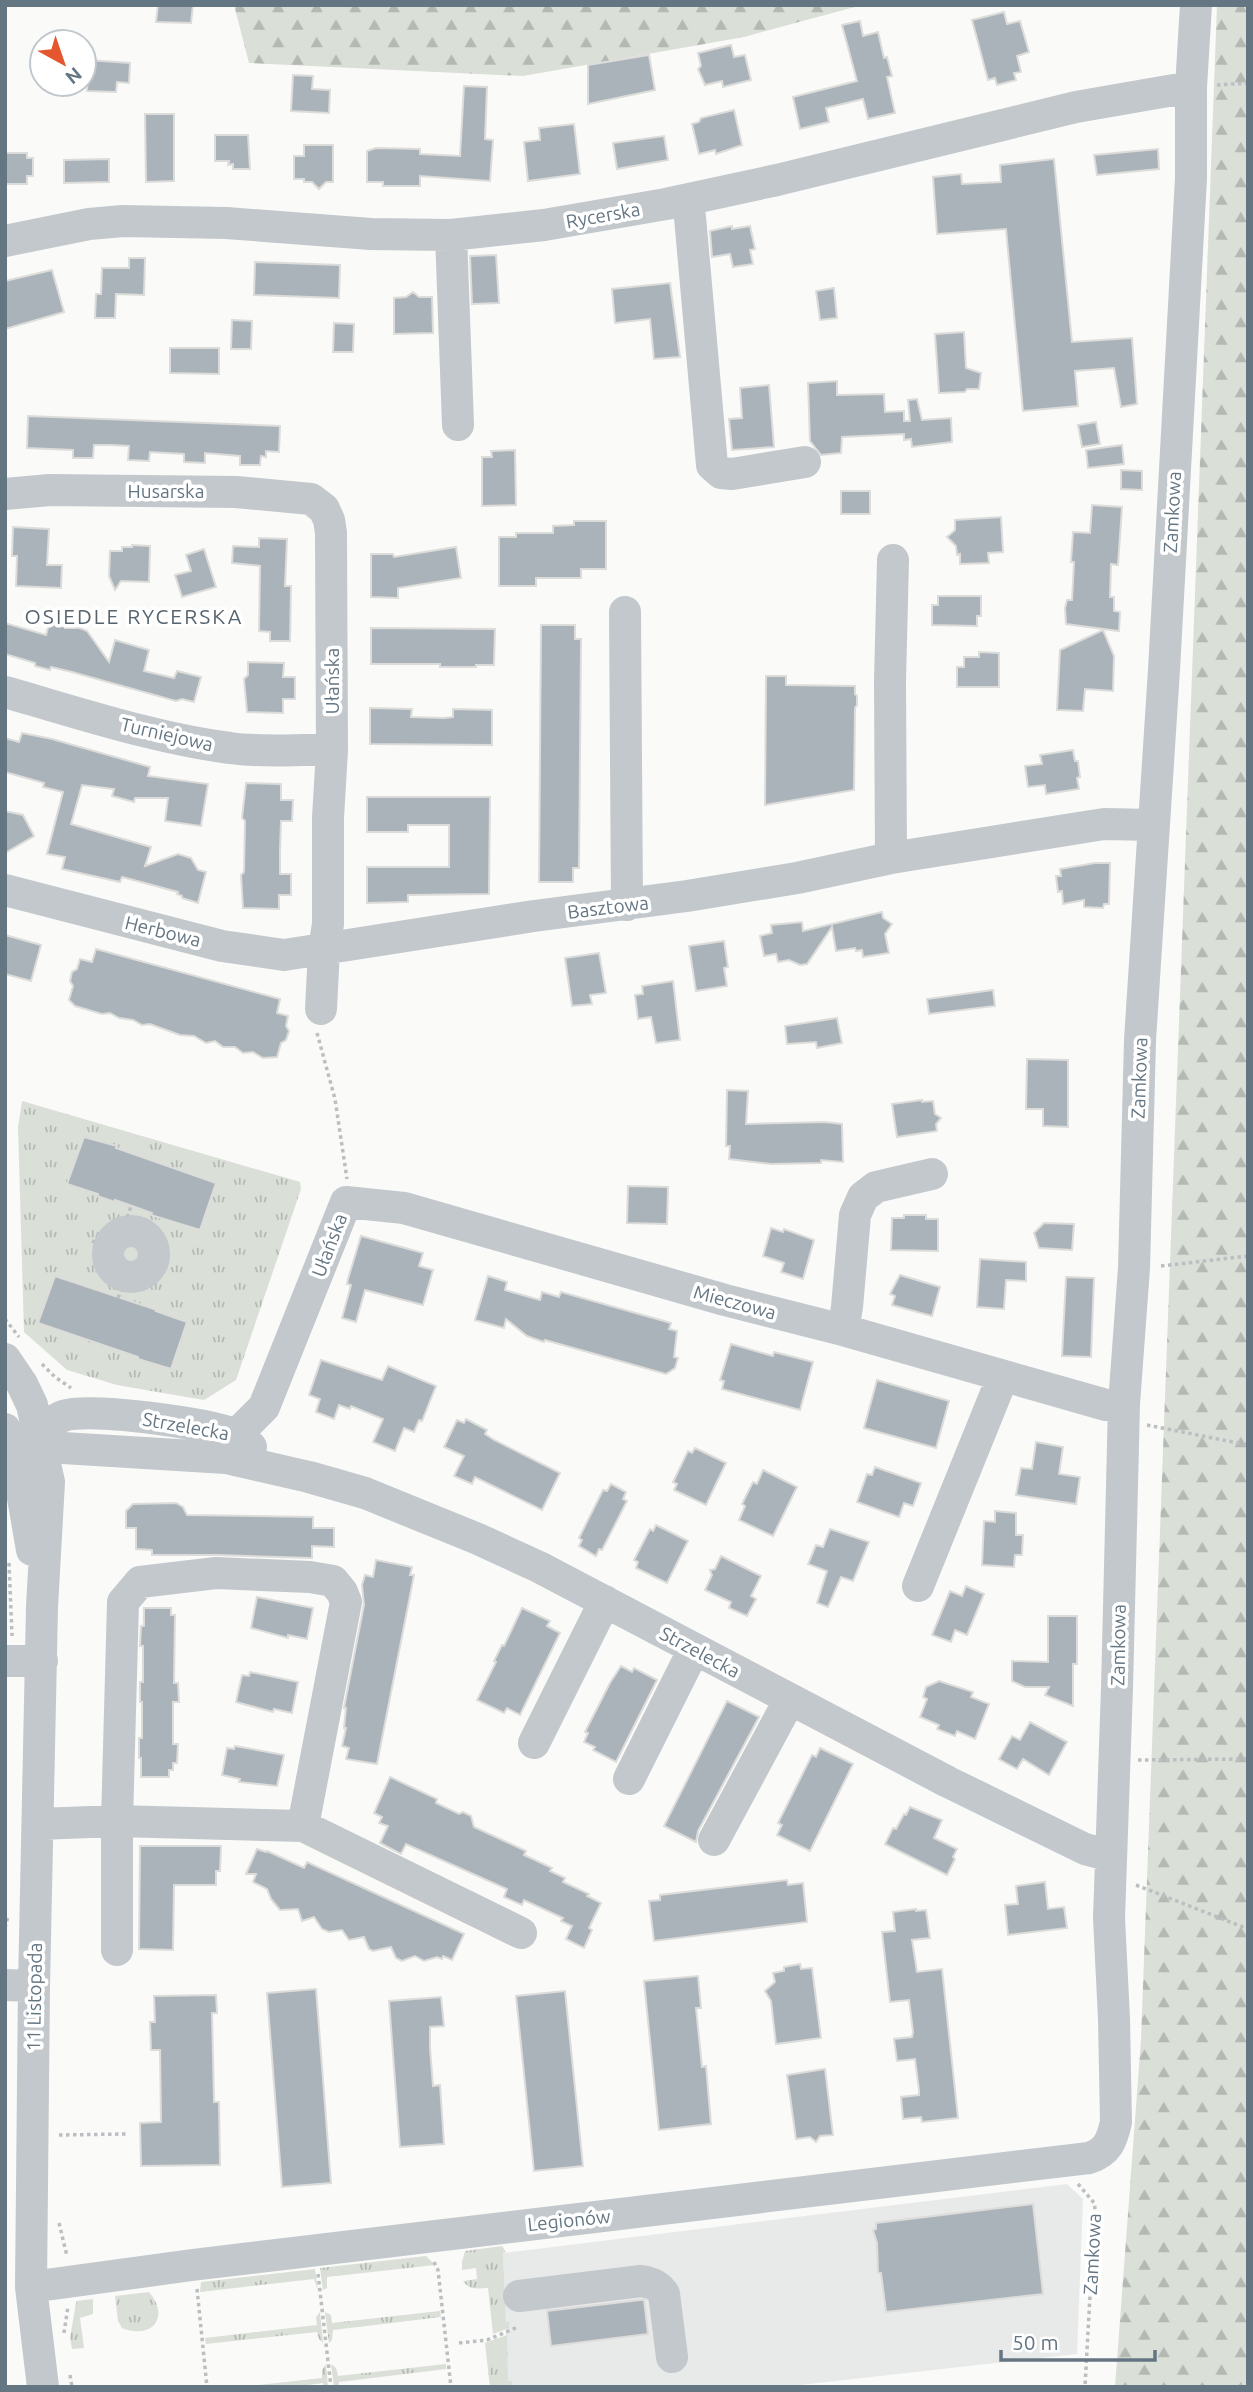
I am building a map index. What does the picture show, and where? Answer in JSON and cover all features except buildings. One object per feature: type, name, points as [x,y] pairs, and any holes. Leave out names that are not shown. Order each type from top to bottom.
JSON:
[{"type":"street","name":"Zamkowa","points":[[1106,2150],[1116,2122],[1109,1918],[1123,1412],[1134,1268],[1140,1040],[1191,178],[1191,87],[1196,5]]},
{"type":"street","name":"Rycerska","points":[[5,241],[89,224],[123,221],[226,223],[371,234],[451,235],[544,225],[686,200],[1076,107],[1191,87]]},
{"type":"street","points":[[686,200],[712,466],[721,473],[732,474],[805,462]]},
{"type":"street","points":[[451,235],[458,425]]},
{"type":"street","name":"Husarska","points":[[5,494],[50,489],[236,492],[311,499],[324,509]]},
{"type":"street","name":"Ułańska","points":[[318,1016],[328,924],[328,818],[332,750],[331,533],[324,509]]},
{"type":"street","points":[[891,858],[890,681],[893,560]]},
{"type":"street","points":[[625,612],[626,905]]},
{"type":"street","name":"Turniejowa","points":[[5,692],[211,746],[233,749],[332,750]]},
{"type":"street","name":"Basztowa","points":[[324,948],[797,878],[891,858],[1104,824],[1154,825]]},
{"type":"street","name":"Herbowa","points":[[5,890],[222,946],[284,955],[324,948]]},
{"type":"street","points":[[843,1330],[855,1215],[863,1197],[876,1186],[932,1174]]},
{"type":"street","name":"Ułańska","points":[[231,1446],[264,1407],[346,1202]]},
{"type":"street","name":"Mieczowa","points":[[346,1202],[404,1208],[725,1300],[843,1330],[1123,1412]]},
{"type":"street","points":[[115,1231],[139,1233],[151,1242],[154,1252],[143,1277],[116,1272],[110,1264],[115,1231]]},
{"type":"street","name":"Strzelecka","points":[[14,1371],[38,1399],[51,1408],[214,1428],[231,1446],[279,1471],[365,1493],[478,1539],[605,1601],[948,1782],[1085,1849],[1111,1866]]},
{"type":"street","name":"11 Listopada","points":[[14,1371],[32,1405],[19,1438],[22,1492],[42,1607]]},
{"type":"street","points":[[918,1586],[1003,1376]]},
{"type":"street","name":"Strzelecka","points":[[19,1438],[46,1429],[57,1419],[80,1413]]},
{"type":"street","name":"Strzelecka","points":[[19,1438],[63,1448],[231,1446]]},
{"type":"street","name":"11 Listopada","points":[[19,1438],[49,1486],[42,1607],[20,1661],[38,1824],[19,1986],[31,2287],[56,2380]]},
{"type":"street","points":[[49,1486],[79,1458],[97,1449]]},
{"type":"street","points":[[117,1950],[117,1821],[123,1602],[140,1582],[216,1573],[310,1577],[333,1581],[342,1592],[346,1602],[303,1826]]},
{"type":"street","points":[[534,1743],[605,1601]]},
{"type":"street","points":[[629,1779],[694,1649]]},
{"type":"street","points":[[714,1840],[790,1699]]},
{"type":"street","points":[[38,1824],[117,1821],[303,1826],[521,1933]]},
{"type":"street","name":"Legionów","points":[[31,2287],[68,2268],[1089,2158],[1106,2150]]},
{"type":"street","points":[[519,2296],[641,2281],[654,2284],[660,2287],[664,2294],[672,2357]]},
{"type":"path","name":"Ułańska","points":[[318,1016],[348,1174],[346,1202]]},
{"type":"path","points":[[1134,1268],[1248,1256]]},
{"type":"path","points":[[1123,1412],[1248,1445]]},
{"type":"path","points":[[8,1553],[20,1661]]},
{"type":"path","points":[[1114,1760],[1248,1759]]},
{"type":"path","points":[[1111,1866],[1248,1928]]},
{"type":"path","points":[[5,1928],[8,1904]]},
{"type":"path","points":[[59,2135],[126,2134]]},
{"type":"path","name":"Zamkowa","points":[[1075,2180],[1095,2204],[1085,2387]]},
{"type":"path","points":[[435,2262],[451,2387]]},
{"type":"path","points":[[317,2265],[331,2387]]},
{"type":"path","points":[[64,2336],[68,2268]]},
{"type":"path","points":[[197,2284],[207,2387]]},
{"type":"path","points":[[459,2343],[487,2340],[518,2327]]},
{"type":"path","points":[[56,2380],[72,2387]]},
{"type":"shaded area","points":[[1067,2184],[1083,2199],[1077,2354],[782,2387],[508,2387],[503,2253]]},
{"type":"green space","points":[[234,5],[862,5],[744,37],[523,76],[249,63]]},
{"type":"green space","points":[[1217,5],[1248,5],[1248,2387],[1115,2387],[1141,2040]]},
{"type":"green space","points":[[22,1101],[300,1182],[301,1189],[236,1380],[204,1400],[117,1385],[67,1370],[24,1332],[18,1127]]},
{"type":"green space","points":[[502,2246],[506,2252],[503,2253],[506,2322],[509,2322],[509,2328],[493,2334],[488,2288],[474,2288],[463,2281],[477,2279],[476,2268],[462,2270],[462,2262],[465,2251]]},
{"type":"green space","points":[[426,2256],[435,2265],[327,2277],[327,2288],[323,2290],[320,2268]]},
{"type":"green space","points":[[315,2269],[318,2291],[314,2279],[200,2292],[201,2282]]},
{"type":"green space","points":[[149,2292],[158,2310],[155,2324],[142,2331],[122,2328],[118,2321],[115,2296]]},
{"type":"green space","points":[[93,2299],[93,2314],[80,2318],[84,2348],[72,2349],[70,2338],[76,2303]]},
{"type":"green space","points":[[440,2311],[441,2317],[333,2330],[329,2343],[325,2312],[331,2315],[332,2323]]},
{"type":"green space","points":[[320,2312],[323,2343],[317,2332],[206,2344],[205,2338],[317,2325],[316,2317]]},
{"type":"green space","points":[[507,2335],[508,2381],[512,2381],[512,2387],[490,2387],[485,2343]]},
{"type":"green space","points":[[326,2364],[328,2387],[324,2387],[323,2383],[294,2387],[240,2387],[322,2378],[322,2370]]},
{"type":"green space","points":[[331,2364],[336,2368],[338,2376],[446,2364],[446,2369],[339,2382],[339,2387],[334,2387]]},
{"type":"district","name":"OSIEDLE RYCERSKA","points":[[134,617]]}]
